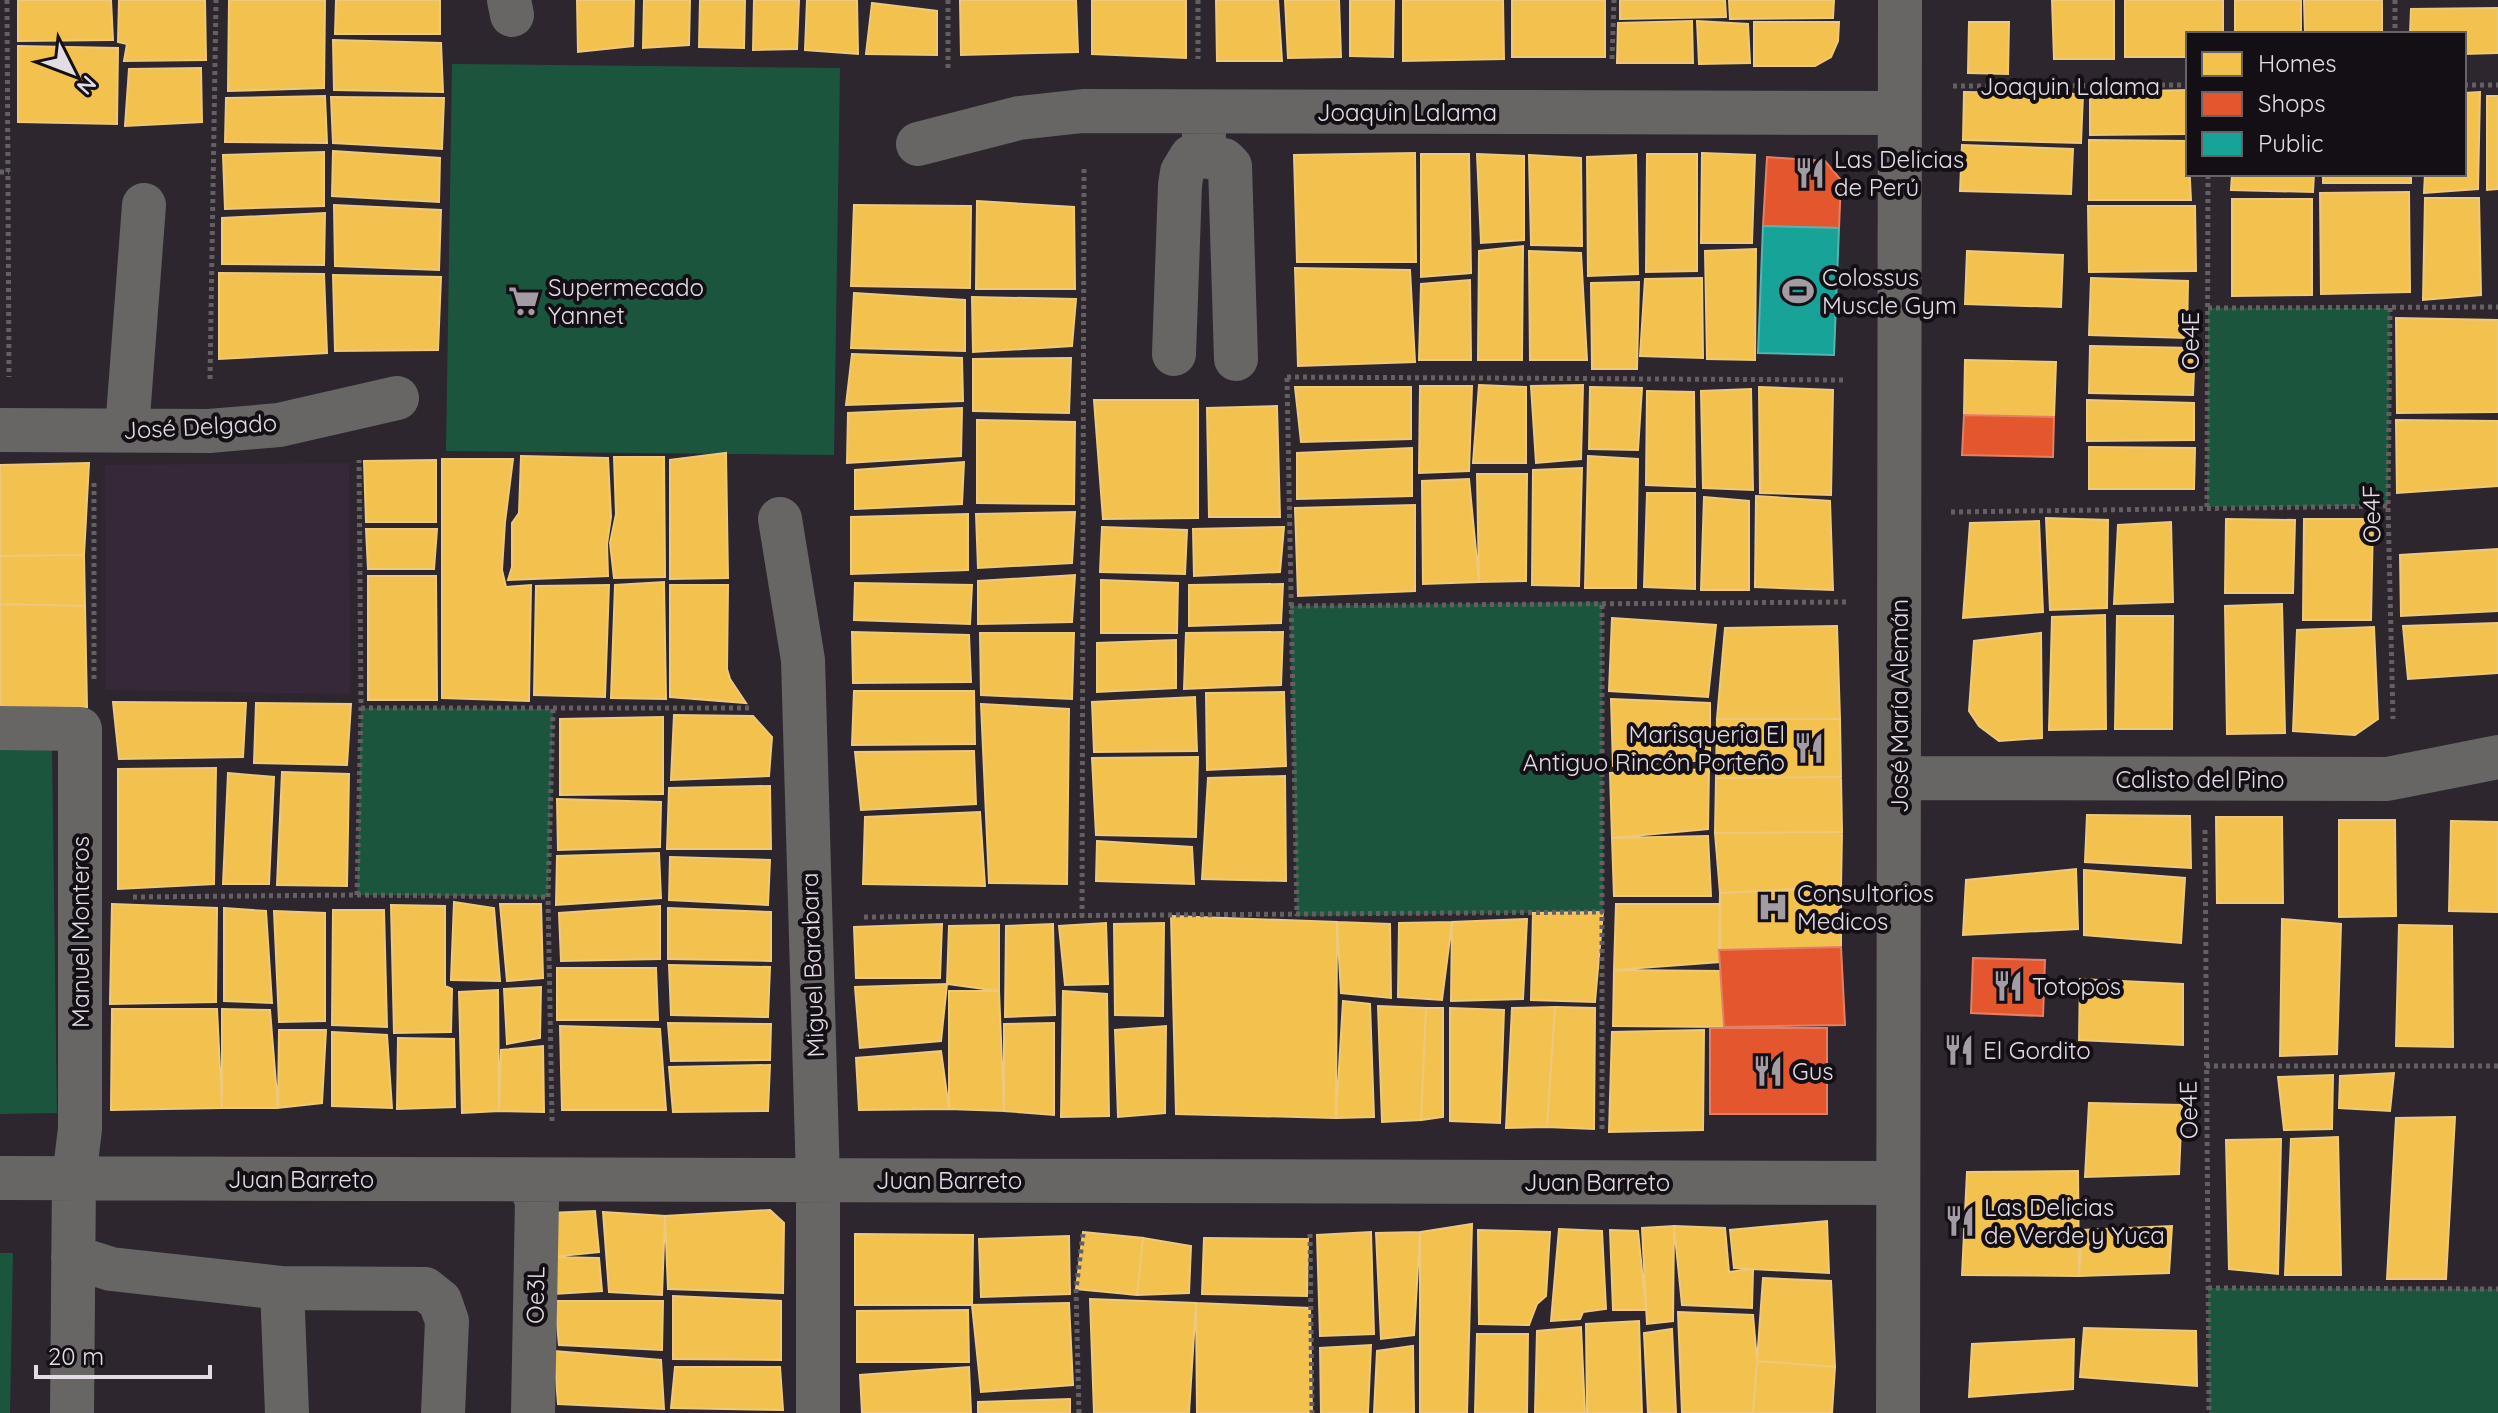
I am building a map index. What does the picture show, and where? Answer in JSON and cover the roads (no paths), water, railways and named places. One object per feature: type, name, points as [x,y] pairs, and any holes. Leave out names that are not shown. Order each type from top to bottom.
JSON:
[{"type":"street","name":"José María Alemán","points":[[1898,1413],[1900,0]]},
{"type":"street","name":"Joaquin Lalama","points":[[918,144],[1019,118],[1083,111],[1900,113]]},
{"type":"street","points":[[1203,156],[1205,112]]},
{"type":"street","points":[[1174,354],[1182,172],[1191,157],[1203,156],[1224,160],[1230,166],[1236,359]]},
{"type":"street","points":[[127,430],[144,205]]},
{"type":"street","name":"José Delgado","points":[[4,410],[127,430],[209,431],[279,425],[397,398]]},
{"type":"street","name":"Miguel Barabara","points":[[780,519],[803,660],[818,1180],[818,1413]]},
{"type":"street","name":"Manuel Monteros","points":[[0,728],[80,729],[80,1129],[74,1178],[72,1413]]},
{"type":"street","name":"Calisto del Pino","points":[[1899,778],[2387,779],[2498,757]]},
{"type":"street","name":"Juan Barreto","points":[[0,1178],[1898,1183]]},
{"type":"street","name":"Oe3L","points":[[527,1180],[537,1200],[533,1413]]},
{"type":"street","points":[[73,1257],[111,1269],[282,1288],[425,1289],[440,1301],[447,1321],[443,1413]]},
{"type":"street","points":[[282,1288],[287,1413]]},
{"type":"place","name":"Las Delicias de Perú","points":[[1810,173]]},
{"type":"place","name":"Colossus Muscle Gym","points":[[1798,291]]},
{"type":"place","name":"Supermecado Yannet","points":[[524,301]]},
{"type":"place","name":"Marisqueria El Antiguo Rincón Porteño","points":[[1809,748]]},
{"type":"place","name":"Consultorios Medicos","points":[[1773,907]]},
{"type":"place","name":"Totopos","points":[[2008,986]]},
{"type":"place","name":"El Gordito","points":[[1959,1050]]},
{"type":"place","name":"Gus","points":[[1768,1071]]},
{"type":"place","name":"Las Delicias de Verde y Yuca","points":[[1960,1221]]}]
